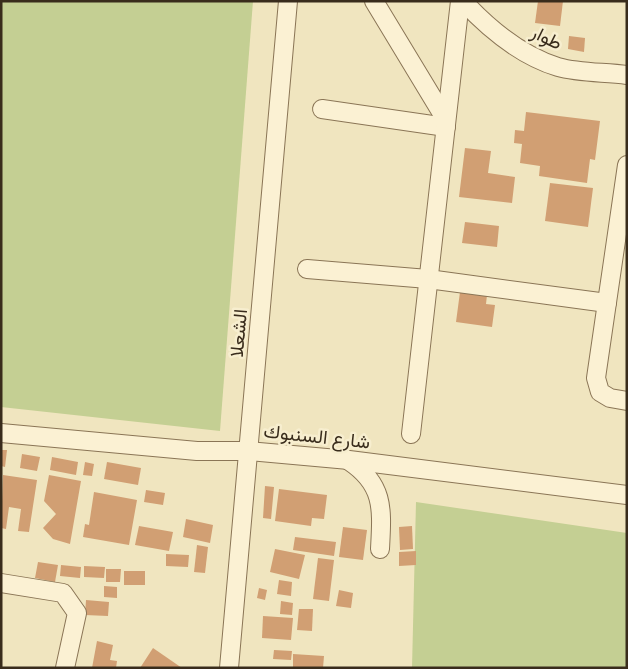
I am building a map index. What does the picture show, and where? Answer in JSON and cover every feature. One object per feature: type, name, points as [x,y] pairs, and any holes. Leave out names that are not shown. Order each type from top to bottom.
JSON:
[{"type":"street","name":"الشعلا","points":[[229,668],[288,1]]},
{"type":"street","points":[[374,1],[446,123]]},
{"type":"street","points":[[410,434],[462,1]]},
{"type":"street","name":"طوار","points":[[462,1],[523,51],[540,60],[559,67],[627,74]]},
{"type":"street","points":[[322,109],[446,123]]},
{"type":"street","points":[[627,165],[596,378],[600,392],[610,398],[627,401]]},
{"type":"street","points":[[307,269],[428,279],[607,303]]},
{"type":"street","name":"شارع السنبوك","points":[[1,433],[197,451],[249,451],[349,460],[627,495]]},
{"type":"street","points":[[349,460],[362,470],[375,485],[382,516],[380,549]]},
{"type":"street","points":[[1,583],[63,593],[77,614],[65,668]]},
{"type":"green space","points":[[1,1],[253,1],[220,431],[1,407]]},
{"type":"green space","points":[[416,502],[627,533],[627,668],[412,668]]},
{"type":"building","points":[[538,1],[563,1],[560,26],[535,23]]},
{"type":"building","points":[[569,36],[585,38],[584,52],[568,49]]},
{"type":"building","points":[[526,112],[600,121],[595,160],[590,159],[587,183],[539,176],[540,166],[520,163],[522,144],[514,143],[515,130],[524,131]]},
{"type":"building","points":[[465,148],[491,151],[488,173],[515,177],[512,203],[459,197]]},
{"type":"building","points":[[550,183],[593,188],[588,227],[545,221]]},
{"type":"building","points":[[465,222],[499,226],[497,247],[462,243]]},
{"type":"building","points":[[460,292],[487,295],[486,304],[495,305],[492,327],[456,322]]},
{"type":"building","points":[[1,450],[7,450],[5,467],[1,466]]},
{"type":"building","points":[[22,454],[40,457],[37,471],[20,468]]},
{"type":"building","points":[[52,457],[78,462],[76,475],[50,470]]},
{"type":"building","points":[[85,462],[94,464],[92,476],[83,475]]},
{"type":"building","points":[[107,462],[141,468],[138,485],[104,479]]},
{"type":"building","points":[[3,475],[37,480],[29,532],[18,531],[21,509],[9,507],[6,529],[1,528]]},
{"type":"building","points":[[49,475],[81,481],[70,544],[53,539],[43,528],[56,514],[44,501]]},
{"type":"building","points":[[265,486],[274,487],[271,519],[263,518]]},
{"type":"building","points":[[279,489],[327,495],[324,519],[312,518],[311,526],[275,521]]},
{"type":"building","points":[[146,490],[165,493],[163,505],[144,502]]},
{"type":"building","points":[[94,492],[137,500],[129,545],[83,537],[85,524],[89,525]]},
{"type":"building","points":[[186,519],[213,525],[210,543],[183,537]]},
{"type":"building","points":[[139,526],[173,532],[169,551],[135,545]]},
{"type":"building","points":[[412,526],[413,549],[400,550],[399,527]]},
{"type":"building","points":[[343,527],[367,530],[363,560],[339,557]]},
{"type":"building","points":[[295,537],[336,542],[334,556],[293,550]]},
{"type":"building","points":[[197,545],[208,547],[205,573],[194,572]]},
{"type":"building","points":[[275,549],[305,555],[299,579],[270,572]]},
{"type":"building","points":[[416,551],[416,565],[399,566],[399,552]]},
{"type":"building","points":[[166,554],[189,555],[188,567],[166,566]]},
{"type":"building","points":[[318,558],[334,560],[329,601],[313,599]]},
{"type":"building","points":[[38,562],[58,565],[55,582],[35,578]]},
{"type":"building","points":[[61,565],[81,567],[80,578],[60,576]]},
{"type":"building","points":[[84,566],[105,567],[104,578],[84,577]]},
{"type":"building","points":[[106,569],[121,569],[120,582],[106,582]]},
{"type":"building","points":[[124,571],[145,571],[145,585],[124,585]]},
{"type":"building","points":[[279,580],[292,582],[291,596],[277,594]]},
{"type":"building","points":[[104,586],[117,587],[117,598],[104,597]]},
{"type":"building","points":[[259,588],[267,590],[265,600],[257,598]]},
{"type":"building","points":[[339,590],[353,593],[351,608],[336,606]]},
{"type":"building","points":[[86,600],[109,602],[108,616],[85,615]]},
{"type":"building","points":[[281,601],[293,603],[292,615],[280,614]]},
{"type":"building","points":[[299,609],[313,609],[312,631],[297,630]]},
{"type":"building","points":[[263,616],[293,618],[291,640],[262,638]]},
{"type":"building","points":[[97,641],[113,645],[110,660],[117,661],[116,668],[92,668]]},
{"type":"building","points":[[153,648],[182,668],[140,668]]},
{"type":"building","points":[[274,650],[292,651],[291,660],[273,659]]},
{"type":"building","points":[[293,654],[324,656],[323,668],[293,668]]}]
